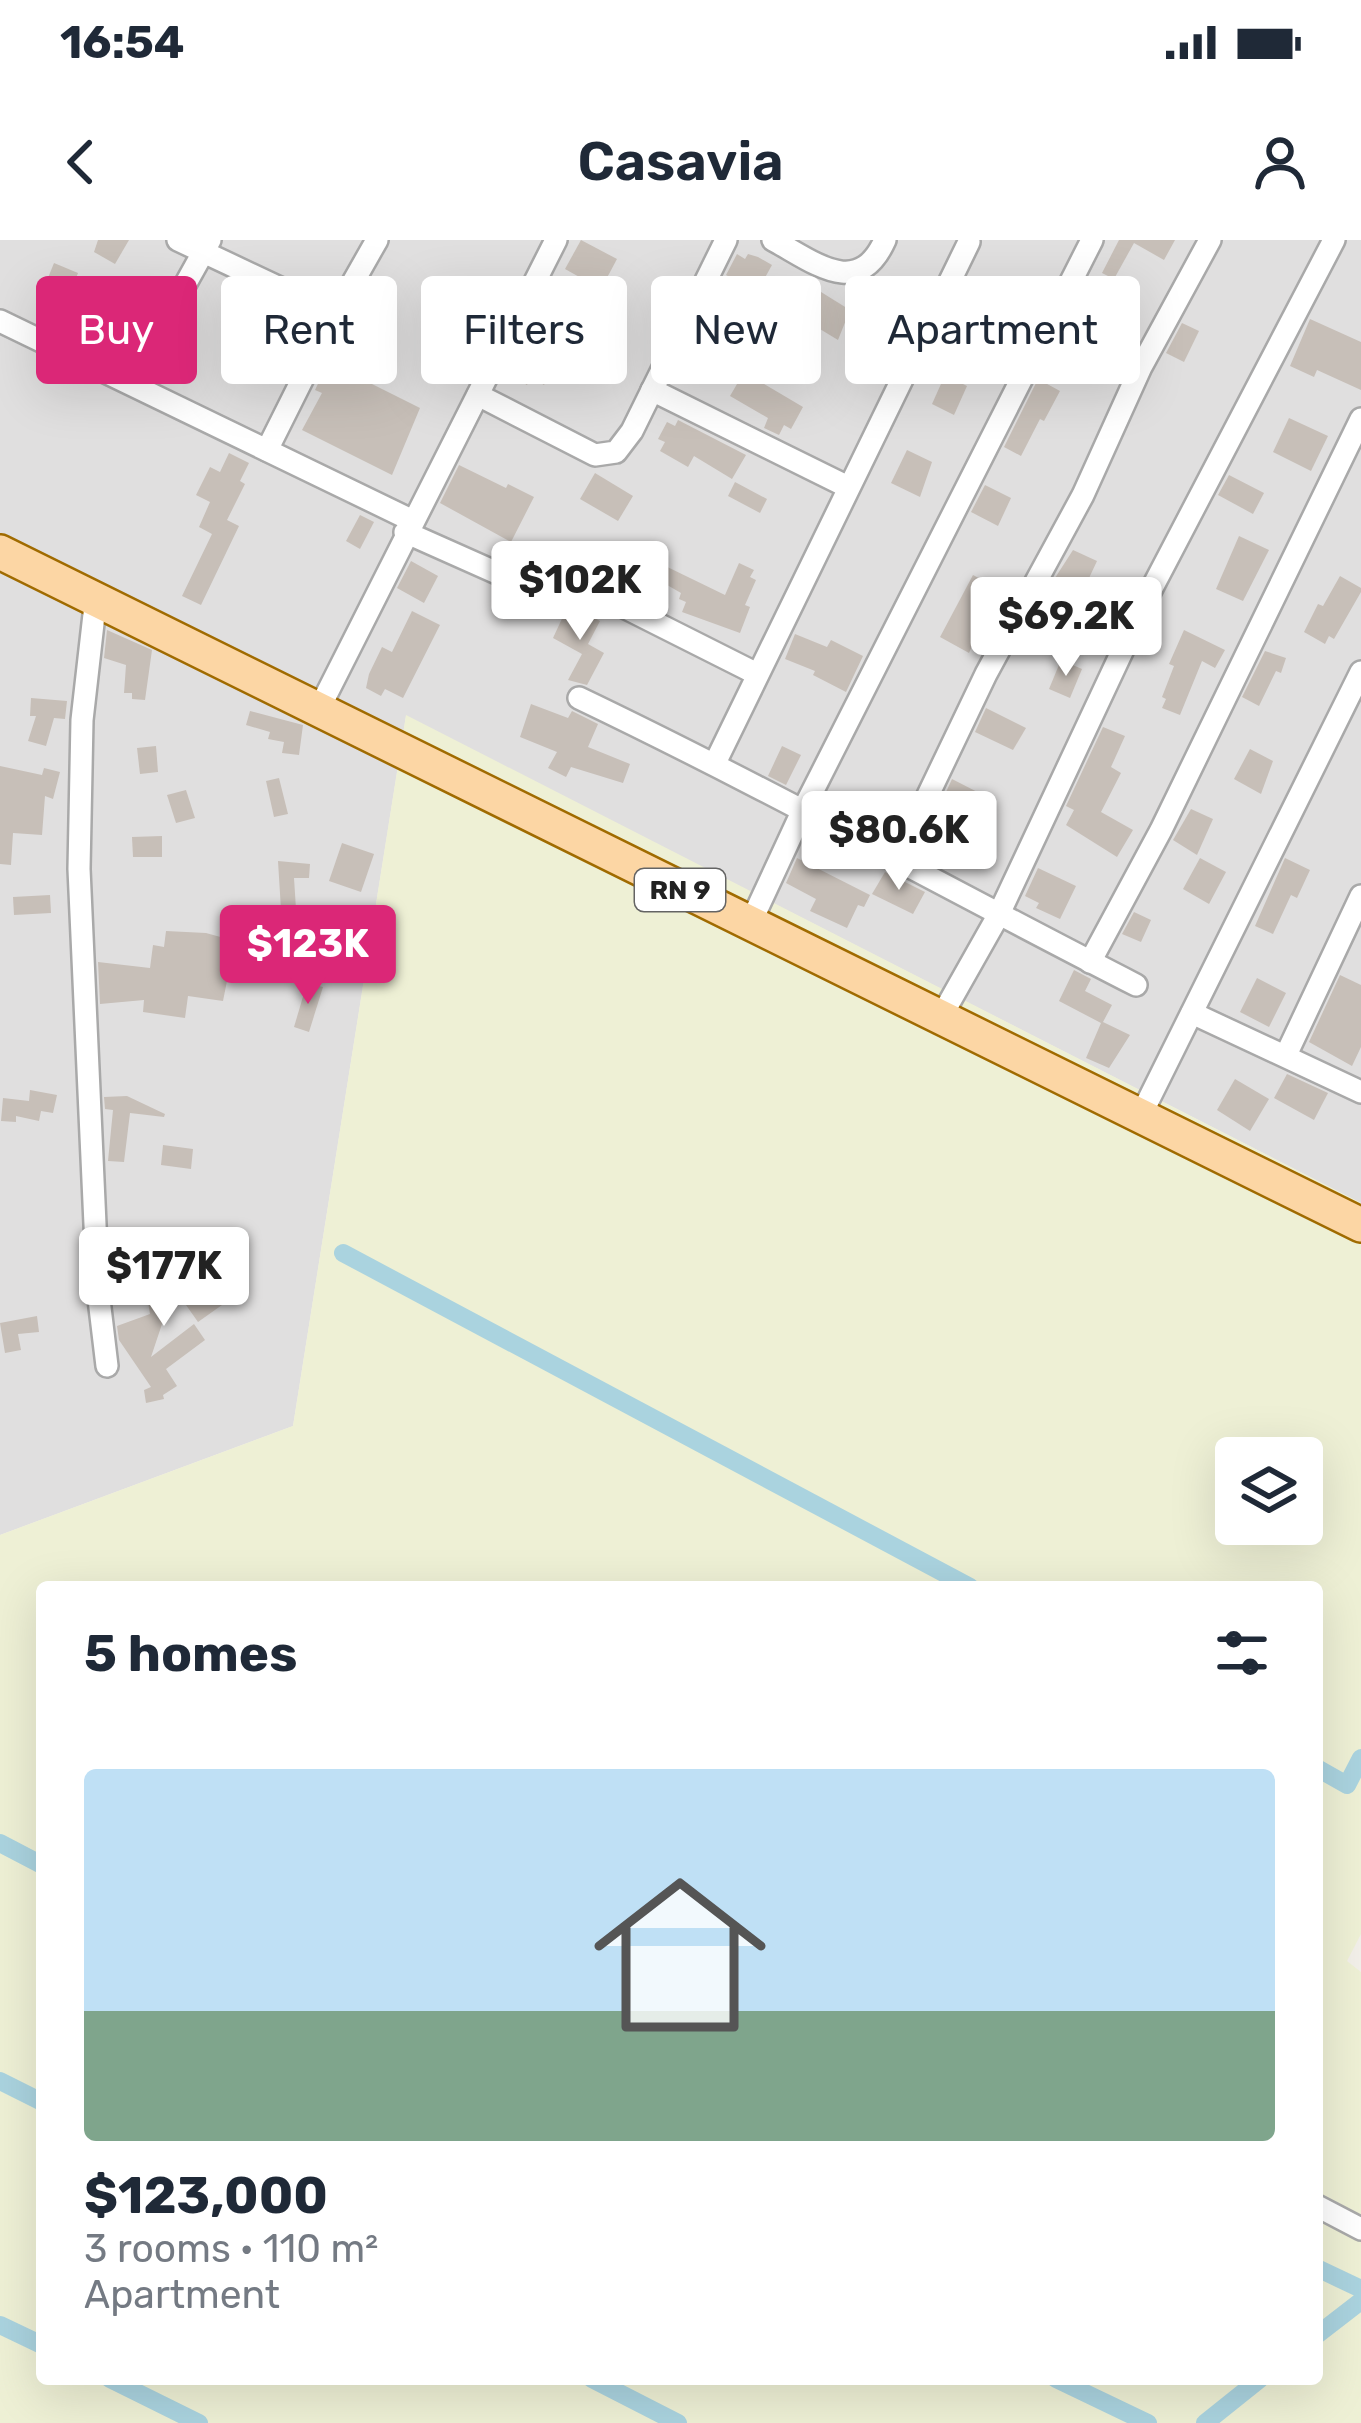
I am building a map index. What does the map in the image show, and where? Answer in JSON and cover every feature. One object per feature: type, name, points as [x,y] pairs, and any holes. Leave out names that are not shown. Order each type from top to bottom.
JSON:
[{"type":"main road","name":"RN 9","points":[[0,552],[1361,1225]]},
{"type":"street","points":[[178,240],[207,247],[262,276]]},
{"type":"street","points":[[357,276],[377,240]]},
{"type":"street","points":[[320,707],[556,240]]},
{"type":"street","points":[[478,395],[595,454],[616,452],[632,431],[726,240]]},
{"type":"street","points":[[773,240],[833,272],[855,273],[875,262],[885,240]]},
{"type":"street","points":[[751,922],[1092,240]]},
{"type":"street","points":[[896,862],[986,674],[1083,495],[1141,367],[1210,240]]},
{"type":"street","points":[[941,1017],[998,916],[1150,592],[1334,240]]},
{"type":"street","points":[[716,763],[969,242]]},
{"type":"street","points":[[191,276],[207,247]]},
{"type":"street","points":[[0,321],[36,338]]},
{"type":"street","points":[[135,384],[540,592],[608,599],[758,674]]},
{"type":"street","points":[[267,450],[300,384]]},
{"type":"street","points":[[652,390],[848,487]]},
{"type":"street","points":[[1090,962],[1161,830],[1361,419]]},
{"type":"street","points":[[96,597],[82,720],[79,869],[98,1291],[107,1366]]},
{"type":"street","points":[[1141,1115],[1361,672]]},
{"type":"street","points":[[579,698],[716,763],[1136,985]]},
{"type":"street","points":[[1286,1055],[1361,896]]},
{"type":"street","points":[[1192,1012],[1361,1092]]},
{"type":"street","points":[[1323,2209],[1361,2229]]},
{"type":"shaded area","points":[[0,240],[1361,240],[1361,1203],[406,716],[293,1426],[0,1535]]},
{"type":"green space","points":[[406,715],[1361,1203],[1361,1934],[1347,1961],[1361,1972],[1361,2423],[0,2423],[0,1535],[293,1426]]},
{"type":"building","points":[[98,240],[129,240],[115,264],[94,252]]},
{"type":"building","points":[[581,240],[617,259],[608,276],[578,276],[565,269]]},
{"type":"building","points":[[1119,240],[1175,240],[1164,260],[1134,243],[1116,276],[1102,273]]},
{"type":"building","points":[[737,254],[772,265],[766,276],[726,275]]},
{"type":"building","points":[[54,263],[78,273],[77,276],[49,276]]},
{"type":"building","points":[[821,292],[845,307],[838,340],[821,330]]},
{"type":"building","points":[[1310,319],[1361,342],[1361,390],[1317,370],[1314,377],[1290,366]]},
{"type":"building","points":[[1182,323],[1199,331],[1184,362],[1166,353]]},
{"type":"building","points":[[318,384],[372,384],[420,408],[392,475],[302,430],[322,393],[315,390]]},
{"type":"building","points":[[737,384],[764,384],[803,407],[791,429],[784,425],[779,435],[764,428],[768,418],[730,396]]},
{"type":"building","points":[[941,384],[967,386],[954,415],[932,404]]},
{"type":"building","points":[[1036,384],[1060,391],[1021,456],[1004,447]]},
{"type":"building","points":[[1289,418],[1328,436],[1311,471],[1273,452]]},
{"type":"building","points":[[678,420],[746,455],[732,479],[694,456],[688,467],[660,451],[665,442],[658,439],[667,422],[675,426]]},
{"type":"building","points":[[907,450],[932,462],[920,497],[891,483]]},
{"type":"building","points":[[229,453],[249,463],[240,481],[245,484],[227,520],[239,526],[201,605],[182,596],[212,534],[199,527],[210,502],[196,495],[210,467],[220,472]]},
{"type":"building","points":[[459,465],[534,497],[511,542],[440,503]]},
{"type":"building","points":[[595,473],[633,496],[618,521],[580,499]]},
{"type":"building","points":[[1229,475],[1264,493],[1253,514],[1218,495]]},
{"type":"building","points":[[735,482],[767,499],[760,513],[728,496]]},
{"type":"building","points":[[985,485],[1011,498],[998,526],[971,512]]},
{"type":"building","points":[[360,515],[374,522],[360,549],[346,541]]},
{"type":"building","points":[[1239,536],[1269,550],[1243,601],[1216,589]]},
{"type":"building","points":[[1073,550],[1097,561],[1083,591],[1055,578]]},
{"type":"building","points":[[411,561],[438,576],[424,603],[397,588]]},
{"type":"building","points":[[655,561],[725,595],[739,563],[754,570],[750,577],[756,580],[745,605],[750,607],[740,633],[682,612],[686,602],[679,599],[681,593],[648,574]]},
{"type":"building","points":[[973,575],[997,588],[969,653],[940,637]]},
{"type":"building","points":[[1340,576],[1361,592],[1334,639],[1329,636],[1325,644],[1304,632]]},
{"type":"building","points":[[566,610],[582,611],[600,621],[588,644],[604,653],[587,685],[568,680],[582,654],[553,638]]},
{"type":"building","points":[[412,611],[440,625],[403,698],[385,689],[381,696],[366,688],[369,674],[382,647],[392,652]]},
{"type":"building","points":[[107,630],[152,650],[145,700],[124,693],[126,665],[104,658]]},
{"type":"building","points":[[1184,630],[1225,650],[1215,668],[1202,661],[1180,715],[1162,708],[1166,699],[1162,697],[1174,666],[1169,664]]},
{"type":"building","points":[[795,634],[827,647],[831,640],[863,656],[846,692],[813,675],[815,671],[785,659]]},
{"type":"building","points":[[1265,651],[1286,658],[1259,706],[1242,697]]},
{"type":"building","points":[[1061,660],[1082,669],[1070,698],[1049,689]]},
{"type":"building","points":[[31,698],[67,701],[65,719],[54,718],[46,746],[28,741],[36,716],[30,716]]},
{"type":"building","points":[[531,704],[568,718],[572,711],[598,724],[588,747],[630,764],[623,783],[571,767],[566,777],[548,768],[557,752],[520,737]]},
{"type":"building","points":[[986,708],[1026,728],[1013,750],[975,732]]},
{"type":"building","points":[[250,711],[303,725],[299,755],[282,753],[284,742],[268,739],[270,732],[246,725]]},
{"type":"building","points":[[1103,727],[1125,736],[1111,767],[1121,773],[1101,812],[1133,830],[1117,857],[1066,825],[1074,810],[1066,806]]},
{"type":"building","points":[[156,746],[158,772],[140,774],[137,748]]},
{"type":"building","points":[[782,746],[801,755],[786,785],[768,776]]},
{"type":"building","points":[[1250,749],[1273,761],[1261,794],[1234,779]]},
{"type":"building","points":[[0,766],[42,775],[44,768],[60,772],[53,799],[45,796],[42,835],[13,833],[11,865],[0,864]]},
{"type":"building","points":[[279,778],[288,814],[274,817],[266,781]]},
{"type":"building","points":[[952,779],[991,799],[972,834],[936,814]]},
{"type":"building","points":[[186,790],[195,818],[176,823],[167,795]]},
{"type":"building","points":[[1191,809],[1213,819],[1197,855],[1173,840]]},
{"type":"building","points":[[162,836],[162,857],[133,857],[132,837]]},
{"type":"building","points":[[342,843],[374,854],[361,892],[329,881]]},
{"type":"building","points":[[797,858],[870,895],[864,907],[858,905],[847,928],[810,911],[816,899],[786,883]]},
{"type":"building","points":[[1200,858],[1226,872],[1209,904],[1183,889]]},
{"type":"building","points":[[1285,858],[1310,870],[1297,898],[1291,895],[1273,934],[1255,926]]},
{"type":"building","points":[[278,861],[310,864],[309,878],[294,878],[296,909],[281,910]]},
{"type":"building","points":[[1038,868],[1076,886],[1060,919],[1036,908],[1039,903],[1025,896]]},
{"type":"building","points":[[885,872],[925,892],[913,914],[872,894]]},
{"type":"building","points":[[50,895],[51,913],[14,915],[13,897]]},
{"type":"building","points":[[1134,912],[1151,920],[1141,942],[1122,934]]},
{"type":"building","points":[[166,931],[206,933],[235,941],[223,1001],[188,996],[185,1018],[143,1012],[144,1000],[100,1004],[98,962],[150,968],[153,945],[164,947]]},
{"type":"building","points":[[1074,970],[1091,979],[1085,991],[1112,1005],[1103,1022],[1130,1035],[1109,1068],[1086,1058],[1101,1023],[1059,1001]]},
{"type":"building","points":[[1340,975],[1361,985],[1361,1047],[1352,1066],[1309,1042]]},
{"type":"building","points":[[1257,978],[1286,993],[1269,1027],[1240,1012]]},
{"type":"building","points":[[307,983],[323,987],[309,1032],[294,1027]]},
{"type":"building","points":[[1287,1074],[1328,1093],[1314,1120],[1274,1098]]},
{"type":"building","points":[[1235,1079],[1269,1099],[1250,1131],[1217,1110]]},
{"type":"building","points":[[30,1090],[57,1095],[53,1113],[41,1111],[39,1121],[16,1116],[16,1122],[1,1121],[3,1098],[29,1101]]},
{"type":"building","points":[[127,1096],[165,1114],[130,1113],[124,1162],[108,1161],[113,1110],[105,1109],[104,1097]]},
{"type":"building","points":[[163,1145],[193,1149],[191,1169],[161,1165]]},
{"type":"building","points":[[188,1267],[193,1300],[211,1288],[222,1305],[198,1322],[174,1288],[151,1357],[194,1324],[205,1340],[166,1369],[177,1386],[164,1399],[146,1403],[144,1390],[151,1387],[119,1340],[117,1326],[150,1314],[143,1273]]},
{"type":"building","points":[[37,1316],[39,1332],[18,1334],[21,1350],[5,1353],[0,1323]]},
{"type":"waterway","points":[[343,1253],[959,1581]]},
{"type":"waterway","points":[[1323,1771],[1347,1785],[1361,1758]]},
{"type":"waterway","points":[[0,1843],[36,1862]]},
{"type":"waterway","points":[[0,2081],[36,2099]]},
{"type":"waterway","points":[[1323,2271],[1361,2289]]},
{"type":"waterway","points":[[1323,2330],[1361,2301]]},
{"type":"waterway","points":[[0,2325],[36,2342]]},
{"type":"waterway","points":[[122,2385],[199,2423]]},
{"type":"waterway","points":[[604,2385],[678,2423]]},
{"type":"waterway","points":[[1069,2385],[1148,2423]]},
{"type":"waterway","points":[[1205,2423],[1252,2385]]}]
